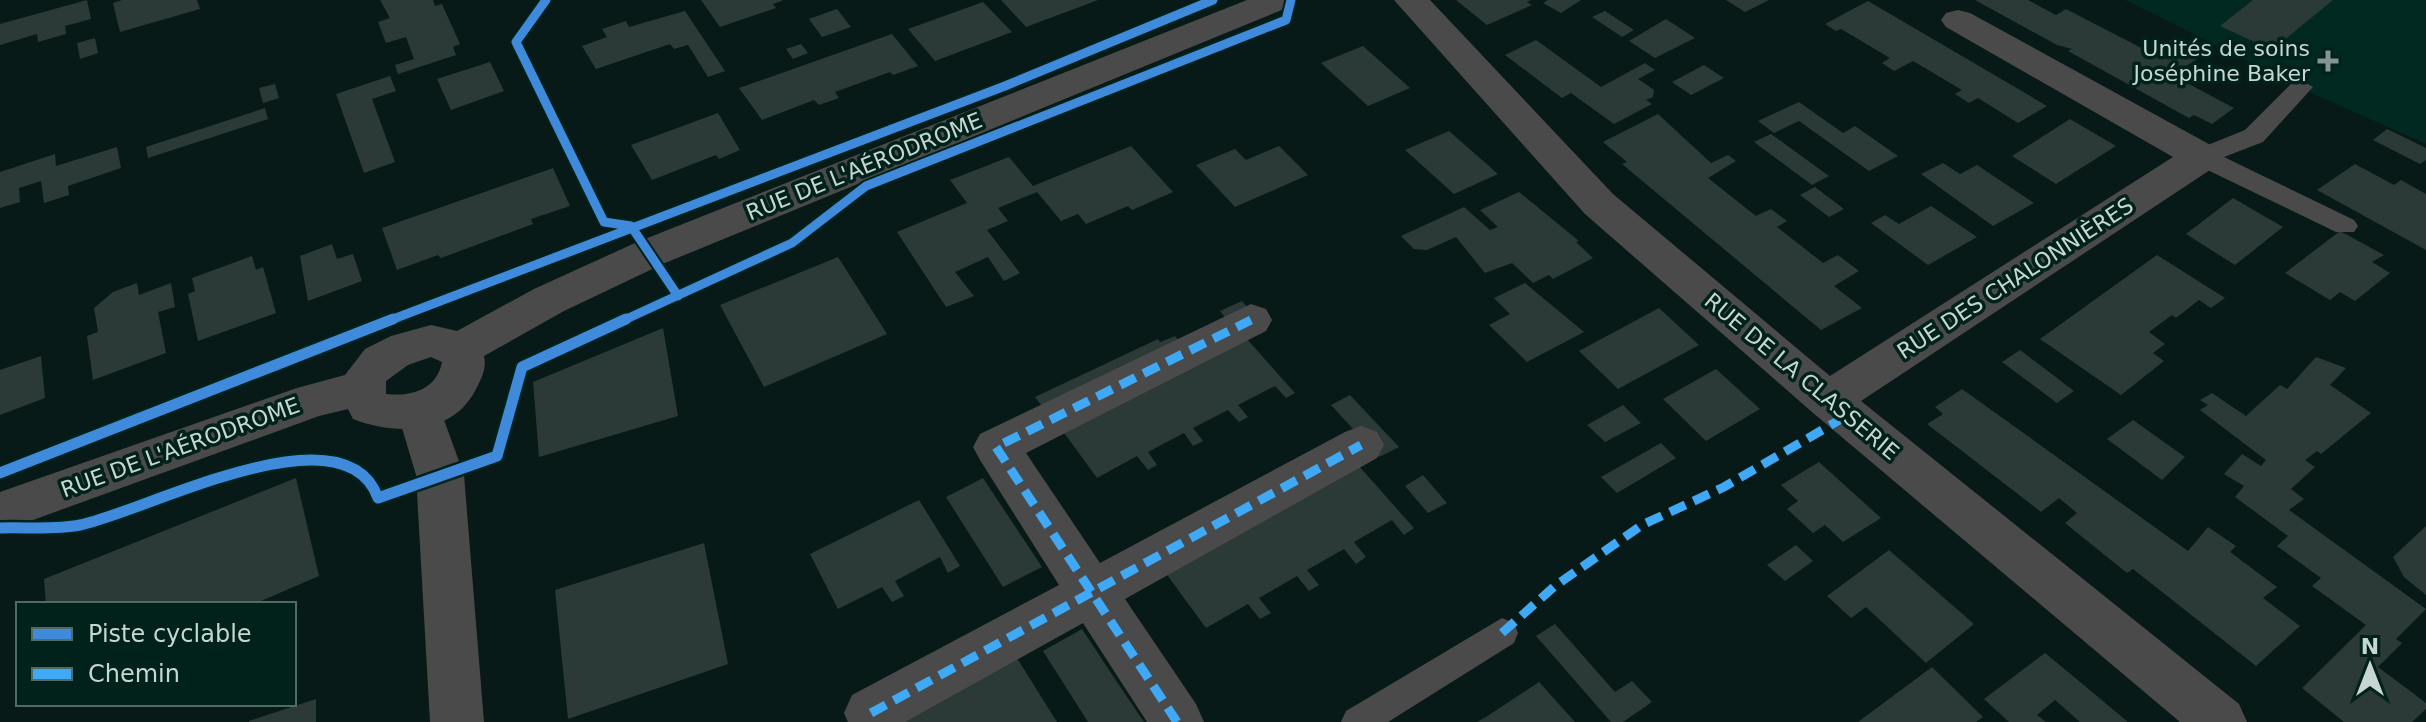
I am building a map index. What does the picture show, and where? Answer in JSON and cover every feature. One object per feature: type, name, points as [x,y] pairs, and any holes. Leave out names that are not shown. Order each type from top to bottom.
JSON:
[{"type":"street","name":"RUE DE L'AÉRODROME","points":[[459,350],[549,300],[650,253],[1277,0]]},
{"type":"street","name":"RUE DE LA CLASSERIE","points":[[1411,0],[1599,204],[1828,400],[2220,722]]},
{"type":"street","points":[[1958,20],[2202,157]]},
{"type":"street","name":"RUE DES CHALONNIÈRES","points":[[1828,400],[2202,157]]},
{"type":"street","points":[[1177,722],[996,447],[1251,320]]},
{"type":"street","points":[[431,341],[447,343],[459,350],[464,370],[449,393],[420,411],[390,415],[369,406],[362,388],[367,374],[395,350],[431,341]]},
{"type":"street","name":"RUE DE L'AÉRODROME","points":[[0,512],[313,400],[362,388]]},
{"type":"street","points":[[420,411],[440,475],[457,722]]},
{"type":"street","points":[[871,713],[1361,445]]},
{"type":"lane","points":[[2202,157],[2254,136],[2301,87]]},
{"type":"lane","points":[[2202,157],[2345,226]]},
{"type":"lane","points":[[1358,722],[1502,633]]},
{"type":"shaded area","name":"Unités de soins Joséphine Baker","points":[[2125,0],[2426,0],[2426,144],[2316,95]]},
{"type":"building","points":[[87,0],[91,19],[65,26],[66,34],[38,42],[37,34],[0,45],[0,24]]},
{"type":"building","points":[[122,0],[197,0],[200,9],[120,32],[113,3]]},
{"type":"building","points":[[380,0],[433,0],[435,6],[442,4],[460,44],[453,47],[456,55],[398,74],[395,65],[414,59],[406,37],[386,43],[378,22],[390,18]]},
{"type":"building","points":[[701,0],[782,1],[773,4],[776,8],[720,27]]},
{"type":"building","points":[[1001,0],[1098,0],[1026,27]]},
{"type":"building","points":[[1456,0],[1531,0],[1527,2],[1532,5],[1487,25]]},
{"type":"building","points":[[1548,0],[1581,0],[1561,13],[1543,3]]},
{"type":"building","points":[[1726,0],[1769,0],[1745,12]]},
{"type":"building","points":[[1975,0],[2028,0],[2056,15],[2066,9],[2151,53],[2175,37],[2207,53],[2172,75],[2234,108],[2212,124],[2194,115],[2189,118],[2068,51],[2072,49],[2057,45]]},
{"type":"building","points":[[2253,0],[2333,0],[2272,50],[2220,26]]},
{"type":"building","points":[[1868,1],[2047,106],[2018,123],[1978,98],[1969,103],[1955,94],[1962,90],[1913,61],[1894,71],[1882,63],[1890,58],[1841,29],[1836,31],[1825,24]]},
{"type":"building","points":[[983,2],[1012,32],[935,61],[908,29]]},
{"type":"building","points":[[837,9],[851,27],[822,37],[809,19]]},
{"type":"building","points":[[685,11],[725,71],[708,77],[688,45],[674,49],[670,44],[596,69],[582,46],[607,37],[602,29],[626,21],[629,27]]},
{"type":"building","points":[[1605,11],[1634,30],[1622,37],[1592,17]]},
{"type":"building","points":[[1666,19],[1695,38],[1655,58],[1629,41]]},
{"type":"building","points":[[892,34],[918,66],[893,75],[890,72],[835,92],[839,98],[819,105],[814,100],[762,120],[739,88]]},
{"type":"building","points":[[95,38],[98,53],[80,59],[77,43]]},
{"type":"building","points":[[1536,40],[1601,87],[1645,63],[1655,70],[1638,79],[1654,90],[1653,97],[1646,100],[1652,104],[1614,124],[1571,93],[1562,98],[1505,55]]},
{"type":"building","points":[[801,44],[808,53],[793,59],[786,49]]},
{"type":"building","points":[[1363,46],[1410,88],[1368,106],[1321,63]]},
{"type":"building","points":[[490,62],[504,91],[451,110],[437,79]]},
{"type":"building","points":[[1704,65],[1724,78],[1691,95],[1672,82]]},
{"type":"building","points":[[390,76],[396,91],[372,99],[395,162],[364,173],[336,94]]},
{"type":"building","points":[[275,84],[279,98],[263,103],[259,88]]},
{"type":"building","points":[[1799,102],[1843,133],[1855,126],[1898,156],[1869,171],[1799,121],[1774,133],[1758,121]]},
{"type":"building","points":[[265,108],[268,119],[148,158],[146,147]]},
{"type":"building","points":[[718,113],[740,150],[719,159],[716,155],[652,180],[631,145]]},
{"type":"building","points":[[1658,114],[1711,163],[1728,155],[1736,161],[1708,178],[1756,216],[1771,209],[1787,221],[1777,227],[1823,263],[1838,255],[1859,271],[1834,286],[1862,308],[1821,330],[1622,164],[1627,162],[1603,142]]},
{"type":"building","points":[[2070,119],[2116,146],[2056,184],[2012,156]]},
{"type":"building","points":[[2387,129],[2426,148],[2426,160],[2420,164],[2373,140]]},
{"type":"building","points":[[1449,131],[1498,174],[1454,194],[1405,150]]},
{"type":"building","points":[[1771,134],[1829,176],[1812,185],[1754,142]]},
{"type":"building","points":[[1131,146],[1173,192],[1132,210],[1128,206],[1086,224],[1078,214],[1061,221],[1037,192],[998,208],[1008,221],[987,230],[1020,273],[1004,281],[988,257],[955,272],[974,296],[946,307],[897,232],[967,203],[950,180],[1009,157],[1033,186]]},
{"type":"building","points":[[1279,146],[1308,175],[1235,207],[1196,165],[1235,149],[1246,160]]},
{"type":"building","points":[[117,147],[121,168],[68,186],[69,195],[44,203],[41,181],[19,188],[20,202],[0,208],[0,172],[55,154],[56,166]]},
{"type":"building","points":[[1943,163],[1960,174],[1977,165],[2034,203],[1993,226],[1921,174]]},
{"type":"building","points":[[2355,164],[2394,185],[2401,180],[2426,194],[2426,250],[2317,190]]},
{"type":"building","points":[[553,168],[570,206],[531,219],[533,224],[441,258],[438,255],[397,270],[382,228]]},
{"type":"building","points":[[1815,187],[1844,209],[1829,217],[1800,195]]},
{"type":"building","points":[[1519,192],[1579,241],[1576,242],[1593,258],[1553,279],[1549,275],[1533,283],[1512,263],[1485,273],[1456,237],[1427,250],[1414,249],[1401,236],[1464,207],[1490,230],[1498,227],[1480,210]]},
{"type":"building","points":[[2233,198],[2283,227],[2235,265],[2186,234]]},
{"type":"building","points":[[1931,206],[1977,237],[1928,265],[1871,223],[1885,215],[1899,224]]},
{"type":"building","points":[[2340,231],[2384,255],[2372,262],[2390,273],[2355,301],[2340,292],[2330,300],[2285,273]]},
{"type":"building","points":[[332,244],[337,259],[353,254],[362,281],[308,301],[300,256]]},
{"type":"building","points":[[2157,255],[2225,298],[2211,308],[2199,300],[2176,318],[2172,315],[2149,332],[2165,344],[2153,353],[2164,361],[2121,395],[2040,339]]},
{"type":"building","points":[[252,256],[256,270],[263,267],[276,313],[198,341],[188,294],[195,291],[192,278]]},
{"type":"building","points":[[838,257],[887,334],[764,387],[720,305]]},
{"type":"building","points":[[137,283],[139,295],[171,283],[175,307],[158,312],[166,353],[93,380],[87,336],[98,332],[94,308],[113,292]]},
{"type":"building","points":[[1525,283],[1584,332],[1527,362],[1489,325],[1510,314],[1494,298]]},
{"type":"building","points":[[1242,301],[1248,308],[1227,320],[1220,311]]},
{"type":"building","points":[[1659,308],[1699,345],[1618,389],[1579,351]]},
{"type":"building","points":[[663,328],[678,416],[539,457],[533,382]]},
{"type":"building","points":[[1175,336],[1181,343],[1044,409],[1035,397],[1158,339],[1160,342]]},
{"type":"building","points":[[1246,338],[1295,393],[1286,398],[1275,386],[1238,405],[1248,417],[1239,422],[1228,410],[1193,428],[1203,441],[1193,446],[1184,433],[1148,452],[1157,465],[1148,470],[1137,456],[1097,478],[1062,430]]},
{"type":"building","points":[[2020,350],[2074,391],[2057,403],[2002,362]]},
{"type":"building","points":[[41,356],[45,398],[0,415],[0,370]]},
{"type":"building","points":[[2316,357],[2346,368],[2330,385],[2371,413],[2321,454],[2317,451],[2305,460],[2315,467],[2291,489],[2304,499],[2289,510],[2426,609],[2396,639],[2402,643],[2378,667],[2426,703],[2426,709],[2412,722],[2344,722],[2302,688],[2366,625],[2312,586],[2321,578],[2277,546],[2288,536],[2235,497],[2244,486],[2224,474],[2242,454],[2261,466],[2266,460],[2200,410],[2208,405],[2200,400],[2212,393],[2246,416],[2280,385],[2287,389]]},
{"type":"building","points":[[1716,369],[1760,409],[1706,441],[1663,399]]},
{"type":"building","points":[[1962,389],[2188,551],[2208,527],[2236,546],[2230,552],[2277,587],[2263,598],[2300,626],[2256,666],[2133,569],[2127,573],[2065,523],[2077,513],[2059,498],[2041,512],[1927,424],[1943,414],[1935,407]]},
{"type":"building","points":[[1350,395],[1399,447],[1379,457],[1331,405]]},
{"type":"building","points":[[1623,405],[1641,423],[1605,442],[1587,425]]},
{"type":"building","points":[[2133,420],[2185,457],[2162,480],[2107,439]]},
{"type":"building","points":[[1661,443],[1676,458],[1617,493],[1601,477]]},
{"type":"building","points":[[1819,462],[1881,518],[1843,542],[1825,525],[1813,533],[1787,509],[1798,501],[1781,485]]},
{"type":"building","points":[[1358,465],[1414,528],[1404,535],[1392,520],[1354,542],[1366,557],[1356,564],[1344,549],[1307,570],[1319,585],[1309,591],[1297,576],[1259,598],[1271,613],[1260,619],[1248,604],[1206,628],[1165,572]]},
{"type":"building","points":[[1423,475],[1447,503],[1428,513],[1405,486]]},
{"type":"building","points":[[296,478],[319,576],[259,602],[46,602],[44,579]]},
{"type":"building","points":[[983,478],[1042,567],[1003,587],[946,497]]},
{"type":"building","points":[[919,500],[960,566],[948,573],[940,557],[895,581],[904,596],[892,602],[882,587],[838,609],[810,554]]},
{"type":"building","points":[[2426,526],[2426,595],[2404,577],[2393,557]]},
{"type":"building","points":[[704,543],[728,664],[568,719],[555,590]]},
{"type":"building","points":[[1796,545],[1813,561],[1785,581],[1767,565]]},
{"type":"building","points":[[1889,550],[1974,624],[1926,663],[1866,607],[1851,618],[1827,596]]},
{"type":"building","points":[[1555,624],[1615,692],[1632,681],[1652,702],[1623,722],[1611,722],[1536,636]]},
{"type":"building","points":[[1082,629],[1144,722],[1088,722],[1043,651]]},
{"type":"building","points":[[2045,653],[2128,722],[2080,722],[2055,700],[2037,715],[2046,722],[2009,722],[1984,699]]},
{"type":"building","points":[[1015,655],[1057,722],[901,722]]},
{"type":"building","points":[[1932,667],[1983,717],[1976,722],[1858,722]]},
{"type":"building","points":[[1539,682],[1575,722],[1477,722],[1486,717]]},
{"type":"building","points":[[316,699],[316,722],[249,722],[249,721]]},
{"type":"marked path","points":[[1177,722],[996,447],[1251,320]]},
{"type":"marked path","points":[[1502,633],[1555,586],[1642,525],[1724,487],[1848,415]]},
{"type":"marked path","points":[[871,713],[1361,445]]},
{"type":"cycle path","points":[[546,0],[516,42],[604,222],[631,226],[678,296]]},
{"type":"cycle path","points":[[0,473],[631,226],[1005,86],[1213,0]]},
{"type":"cycle path","points":[[0,528],[79,525],[284,460],[327,460],[354,467],[373,484],[378,498],[497,456],[522,367],[792,243],[866,186],[1286,20],[1291,0]]},
{"type":"place","name":"Unités de soins Joséphine Baker","points":[[2328,61]]}]
